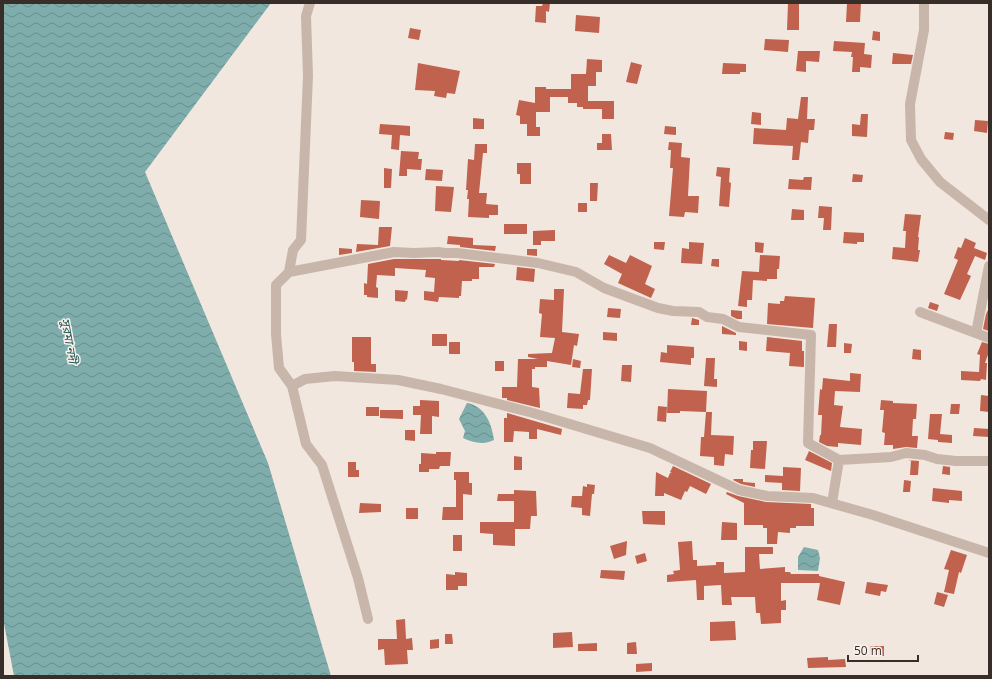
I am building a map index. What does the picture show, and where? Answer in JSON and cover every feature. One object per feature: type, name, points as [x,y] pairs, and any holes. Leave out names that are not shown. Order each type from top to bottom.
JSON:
[{"type":"street","points":[[289,272],[293,250],[301,240],[308,76],[306,16],[310,3]]},
{"type":"street","points":[[924,3],[924,30],[910,104],[911,140],[921,159],[940,182],[989,220]]},
{"type":"street","points":[[368,619],[358,578],[322,465],[306,444],[292,386],[280,368],[276,334],[276,285],[289,272],[394,252],[457,253],[538,263],[576,272],[604,288],[658,308],[673,311],[699,312],[707,318],[723,320],[739,327],[810,335],[808,443],[839,460],[891,457],[906,453],[956,461],[989,461]]},
{"type":"street","points":[[976,333],[989,266]]},
{"type":"street","points":[[920,312],[989,338]]},
{"type":"street","points":[[292,386],[305,379],[335,376],[398,380],[441,389],[533,413],[650,448],[738,490],[767,496],[813,498],[989,553]]},
{"type":"street","points":[[832,503],[839,460]]},
{"type":"water","name":"সুরমা নদী","points":[[3,3],[271,3],[145,172],[268,463],[331,676],[14,676],[3,618]]},
{"type":"water","points":[[467,403],[479,408],[483,412],[489,422],[494,440],[490,442],[478,443],[463,438],[465,431],[459,419]]},
{"type":"water","points":[[804,547],[818,550],[820,558],[818,571],[798,570],[798,557]]},
{"type":"building","points":[[543,3],[550,3],[549,12],[546,11],[546,23],[535,22],[536,6],[542,6]]},
{"type":"building","points":[[788,3],[799,3],[799,30],[787,30]]},
{"type":"building","points":[[847,3],[861,3],[860,22],[846,22]]},
{"type":"building","points":[[576,15],[600,17],[599,33],[575,31]]},
{"type":"building","points":[[410,28],[421,30],[419,40],[408,38]]},
{"type":"building","points":[[873,31],[880,32],[880,41],[872,40]]},
{"type":"building","points":[[765,39],[789,40],[788,52],[764,50]]},
{"type":"building","points":[[834,41],[865,43],[864,54],[872,55],[871,68],[860,67],[860,72],[852,72],[852,52],[833,51]]},
{"type":"building","points":[[798,51],[820,51],[819,62],[806,61],[806,72],[796,71]]},
{"type":"building","points":[[893,53],[913,55],[911,64],[892,64]]},
{"type":"building","points":[[587,59],[602,60],[602,72],[596,72],[596,86],[588,86],[588,101],[614,101],[614,119],[602,119],[602,109],[583,109],[583,107],[577,107],[577,103],[568,103],[568,97],[550,97],[550,112],[536,112],[536,127],[540,127],[540,136],[527,136],[527,124],[520,124],[520,116],[516,115],[519,100],[535,103],[535,87],[546,87],[546,89],[571,89],[571,74],[586,74]]},
{"type":"building","points":[[631,62],[642,65],[637,84],[626,82]]},
{"type":"building","points":[[418,63],[460,71],[455,94],[447,93],[446,98],[434,96],[435,91],[415,90]]},
{"type":"building","points":[[723,63],[746,64],[746,72],[740,72],[740,74],[722,74]]},
{"type":"building","points":[[801,97],[808,97],[807,119],[815,119],[814,130],[809,130],[808,143],[801,142],[799,160],[792,160],[793,146],[753,144],[754,128],[786,130],[787,118],[798,119]]},
{"type":"building","points":[[752,112],[761,113],[761,125],[751,124]]},
{"type":"building","points":[[861,114],[868,114],[867,137],[852,136],[852,124],[860,125]]},
{"type":"building","points":[[473,118],[484,119],[484,129],[473,129]]},
{"type":"building","points":[[975,120],[988,121],[987,133],[974,131]]},
{"type":"building","points":[[380,124],[410,126],[410,136],[400,135],[399,150],[391,149],[392,135],[379,134]]},
{"type":"building","points":[[665,126],[676,127],[676,135],[664,134]]},
{"type":"building","points":[[945,132],[954,133],[953,140],[944,139]]},
{"type":"building","points":[[602,134],[611,134],[612,150],[597,150],[597,143],[602,143]]},
{"type":"building","points":[[669,142],[682,143],[681,157],[690,158],[688,196],[699,196],[698,213],[685,212],[684,217],[669,216],[673,168],[670,168],[671,150],[668,150]]},
{"type":"building","points":[[475,144],[487,144],[487,153],[483,153],[479,193],[487,193],[486,204],[498,205],[498,215],[489,215],[489,218],[468,217],[469,199],[467,199],[468,190],[466,190],[468,159],[474,160]]},
{"type":"building","points":[[401,151],[419,152],[418,159],[422,159],[421,170],[407,169],[407,176],[399,176]]},
{"type":"building","points":[[517,163],[531,163],[531,184],[520,184],[520,174],[517,174]]},
{"type":"building","points":[[717,167],[730,168],[729,182],[731,183],[729,207],[719,206],[721,177],[716,176]]},
{"type":"building","points":[[384,168],[392,169],[391,188],[384,188]]},
{"type":"building","points":[[426,169],[443,170],[442,181],[425,180]]},
{"type":"building","points":[[853,174],[863,175],[862,182],[852,182]]},
{"type":"building","points":[[804,177],[812,177],[811,190],[788,189],[789,179],[803,180]]},
{"type":"building","points":[[590,183],[598,183],[597,201],[590,201]]},
{"type":"building","points":[[436,186],[454,187],[451,212],[435,211]]},
{"type":"building","points":[[361,200],[380,201],[379,219],[360,217]]},
{"type":"building","points":[[578,203],[587,203],[587,212],[578,212]]},
{"type":"building","points":[[819,206],[832,207],[831,230],[823,230],[824,218],[818,218]]},
{"type":"building","points":[[792,209],[804,210],[804,220],[791,220]]},
{"type":"building","points":[[905,214],[921,215],[918,237],[918,250],[920,250],[918,262],[892,259],[893,247],[905,248],[906,231],[903,231]]},
{"type":"building","points":[[504,224],[527,224],[527,234],[504,234]]},
{"type":"building","points":[[379,227],[392,227],[390,246],[356,252],[357,244],[378,245]]},
{"type":"building","points":[[555,230],[555,241],[541,241],[541,245],[533,245],[533,231]]},
{"type":"building","points":[[844,232],[864,233],[864,242],[857,242],[857,244],[843,243]]},
{"type":"building","points":[[448,236],[473,238],[473,245],[496,246],[495,251],[447,244]]},
{"type":"building","points":[[965,238],[976,243],[974,248],[987,253],[985,260],[975,256],[967,274],[971,276],[960,300],[944,294],[958,260],[954,258],[958,247],[961,248]]},
{"type":"building","points":[[654,242],[665,242],[664,250],[654,249]]},
{"type":"building","points":[[689,242],[704,243],[702,264],[681,263],[682,248],[689,249]]},
{"type":"building","points":[[755,242],[764,243],[763,253],[755,252]]},
{"type":"building","points":[[339,248],[352,249],[352,253],[339,255]]},
{"type":"building","points":[[527,249],[537,249],[537,256],[527,255]]},
{"type":"building","points":[[609,255],[626,263],[630,255],[652,266],[645,284],[655,289],[651,298],[618,283],[622,274],[604,264]]},
{"type":"building","points":[[760,255],[780,256],[779,269],[777,269],[777,279],[767,279],[767,281],[753,280],[752,300],[747,300],[747,307],[738,306],[742,271],[759,272]]},
{"type":"building","points":[[394,259],[441,259],[495,264],[494,267],[479,267],[479,279],[462,281],[461,296],[459,296],[459,298],[439,297],[438,302],[424,300],[424,291],[434,292],[435,278],[425,277],[426,270],[395,268],[395,276],[377,275],[376,287],[378,288],[378,298],[367,297],[367,295],[364,295],[364,283],[367,284],[368,264]]},
{"type":"building","points":[[712,259],[719,259],[719,267],[711,266]]},
{"type":"building","points":[[517,267],[535,269],[534,282],[516,280]]},
{"type":"building","points":[[554,289],[564,289],[562,332],[579,334],[577,346],[574,345],[571,365],[547,361],[547,367],[535,367],[535,369],[532,369],[532,387],[539,388],[540,408],[507,400],[507,398],[502,398],[502,387],[517,387],[518,359],[538,359],[528,357],[528,354],[552,353],[555,338],[540,337],[542,314],[539,313],[540,299],[554,300]]},
{"type":"building","points":[[395,290],[408,291],[407,300],[406,299],[405,302],[395,301]]},
{"type":"building","points":[[785,296],[815,298],[813,328],[767,324],[768,303],[780,304],[780,301],[784,301]]},
{"type":"building","points":[[930,302],[939,305],[937,311],[928,308]]},
{"type":"building","points":[[608,308],[621,309],[620,318],[607,317]]},
{"type":"building","points":[[989,308],[989,331],[983,329],[986,314]]},
{"type":"building","points":[[731,310],[742,311],[742,319],[737,319],[731,316]]},
{"type":"building","points":[[692,318],[699,320],[699,325],[691,325]]},
{"type":"building","points":[[829,324],[837,324],[836,347],[827,347]]},
{"type":"building","points":[[722,326],[736,333],[736,335],[722,334]]},
{"type":"building","points":[[603,332],[617,333],[617,341],[603,340]]},
{"type":"building","points":[[432,334],[447,334],[447,346],[432,346]]},
{"type":"building","points":[[352,337],[371,337],[371,364],[376,364],[376,372],[354,371],[354,362],[352,362]]},
{"type":"building","points":[[767,337],[802,341],[802,351],[804,351],[804,367],[789,366],[790,353],[766,351]]},
{"type":"building","points":[[739,341],[747,342],[747,351],[739,350]]},
{"type":"building","points":[[449,342],[460,342],[460,354],[449,354]]},
{"type":"building","points":[[982,342],[989,344],[989,352],[985,363],[987,363],[986,380],[961,380],[961,371],[979,372],[980,355],[977,354]]},
{"type":"building","points":[[844,343],[852,344],[851,353],[844,353]]},
{"type":"building","points":[[667,345],[694,347],[694,358],[691,358],[691,365],[660,362],[661,352],[667,353]]},
{"type":"building","points":[[913,349],[921,350],[921,360],[912,359]]},
{"type":"building","points":[[706,358],[715,358],[714,379],[717,379],[717,387],[704,386]]},
{"type":"building","points":[[573,359],[581,361],[580,368],[572,367]]},
{"type":"building","points":[[495,361],[504,361],[504,371],[495,371]]},
{"type":"building","points":[[622,365],[632,365],[631,382],[621,381]]},
{"type":"building","points":[[583,369],[592,369],[590,400],[588,400],[587,405],[583,405],[583,409],[567,408],[568,393],[580,394]]},
{"type":"building","points":[[850,373],[861,374],[860,392],[835,391],[834,405],[843,406],[840,427],[862,429],[861,445],[838,443],[838,447],[827,446],[819,442],[821,435],[822,415],[818,415],[820,389],[822,390],[823,378],[850,381]]},
{"type":"building","points":[[668,389],[707,391],[706,412],[680,411],[680,413],[667,413]]},
{"type":"building","points":[[981,395],[989,396],[989,412],[980,411]]},
{"type":"building","points":[[420,400],[439,401],[439,417],[432,416],[432,434],[420,434],[421,415],[413,415],[413,406],[420,406]]},
{"type":"building","points":[[881,400],[893,401],[893,403],[917,404],[916,419],[913,419],[912,436],[918,436],[917,448],[906,447],[893,449],[893,445],[884,445],[885,433],[882,432],[884,410],[880,410]]},
{"type":"building","points":[[951,404],[960,404],[959,414],[950,414]]},
{"type":"building","points":[[658,406],[667,407],[666,422],[657,421]]},
{"type":"building","points":[[366,407],[379,407],[379,416],[366,416]]},
{"type":"building","points":[[380,410],[403,410],[403,419],[380,418]]},
{"type":"building","points":[[706,412],[712,412],[711,435],[734,436],[733,455],[725,454],[724,466],[714,465],[714,457],[700,456],[701,437],[704,437]]},
{"type":"building","points":[[507,413],[562,429],[561,435],[537,429],[537,439],[529,439],[529,432],[514,431],[513,442],[504,442],[504,418],[507,418]]},
{"type":"building","points":[[930,414],[942,414],[940,434],[952,435],[952,443],[938,442],[938,440],[928,439]]},
{"type":"building","points":[[974,428],[989,429],[989,437],[973,436]]},
{"type":"building","points":[[405,430],[415,430],[415,441],[405,440]]},
{"type":"building","points":[[753,441],[767,441],[765,469],[750,468]]},
{"type":"building","points":[[809,451],[832,463],[831,471],[805,460]]},
{"type":"building","points":[[436,452],[451,452],[450,466],[440,466],[439,469],[429,469],[429,472],[419,472],[421,453],[436,454]]},
{"type":"building","points":[[514,456],[522,457],[522,470],[514,470]]},
{"type":"building","points":[[911,460],[919,461],[918,475],[910,475]]},
{"type":"building","points":[[348,462],[356,462],[356,470],[359,470],[359,477],[348,477]]},
{"type":"building","points":[[673,466],[711,484],[706,494],[690,486],[687,492],[685,491],[681,500],[664,493],[664,496],[655,496],[656,472],[668,478],[670,473],[672,473],[670,472]]},
{"type":"building","points":[[943,466],[950,467],[950,475],[942,474]]},
{"type":"building","points":[[783,467],[801,468],[800,491],[782,490],[782,483],[765,482],[765,475],[783,476]]},
{"type":"building","points":[[454,472],[469,472],[469,483],[472,483],[472,495],[463,494],[463,520],[442,520],[443,507],[456,507],[456,480],[454,480]]},
{"type":"building","points":[[743,479],[743,482],[755,483],[755,487],[741,484],[733,480]]},
{"type":"building","points":[[904,480],[911,481],[910,492],[903,492]]},
{"type":"building","points":[[587,484],[595,485],[594,494],[592,494],[590,516],[582,515],[582,508],[571,507],[572,496],[582,496],[583,486],[587,487]]},
{"type":"building","points":[[933,488],[962,491],[962,501],[949,500],[949,503],[932,501]]},
{"type":"building","points":[[514,490],[536,491],[537,516],[531,516],[530,529],[515,529],[515,546],[493,545],[493,534],[480,533],[480,522],[514,522],[514,501],[497,501],[498,494],[514,494]]},
{"type":"building","points":[[727,492],[766,502],[811,504],[811,508],[814,508],[814,526],[796,526],[796,528],[790,528],[790,533],[778,532],[777,544],[767,544],[767,528],[763,528],[763,525],[744,525],[744,503],[726,494]]},
{"type":"building","points":[[360,503],[381,504],[381,512],[359,513]]},
{"type":"building","points":[[406,508],[418,508],[418,519],[406,519]]},
{"type":"building","points":[[642,511],[665,511],[665,525],[643,524]]},
{"type":"building","points":[[722,522],[737,523],[737,540],[721,540]]},
{"type":"building","points":[[453,535],[462,535],[462,551],[453,551]]},
{"type":"building","points":[[627,541],[626,555],[614,559],[610,546]]},
{"type":"building","points":[[692,541],[693,560],[697,560],[697,566],[716,565],[716,562],[724,562],[724,573],[745,572],[745,547],[773,547],[773,554],[759,554],[760,569],[785,567],[785,572],[790,572],[791,574],[819,574],[819,576],[845,582],[840,605],[817,600],[820,583],[781,583],[781,601],[786,600],[786,610],[781,610],[781,623],[761,624],[760,613],[756,613],[755,597],[731,597],[732,605],[722,605],[721,585],[704,586],[704,600],[697,600],[696,580],[667,582],[667,575],[674,574],[673,571],[680,570],[678,542]]},
{"type":"building","points":[[951,550],[967,555],[961,573],[959,572],[954,594],[944,592],[949,570],[944,569]]},
{"type":"building","points":[[645,553],[647,561],[637,564],[635,556]]},
{"type":"building","points":[[601,570],[625,571],[624,580],[600,578]]},
{"type":"building","points":[[455,572],[467,573],[467,586],[458,586],[458,590],[446,590],[446,574],[455,575]]},
{"type":"building","points":[[867,582],[888,585],[886,592],[881,591],[880,596],[865,593]]},
{"type":"building","points":[[937,592],[948,595],[944,607],[934,604]]},
{"type":"building","points":[[405,619],[406,639],[412,638],[413,650],[407,650],[408,664],[385,665],[384,649],[378,650],[378,639],[397,639],[396,620]]},
{"type":"building","points":[[735,621],[736,640],[710,641],[710,622]]},
{"type":"building","points":[[572,632],[573,647],[553,648],[553,633]]},
{"type":"building","points":[[445,634],[452,634],[453,644],[445,644]]},
{"type":"building","points":[[439,639],[439,648],[430,649],[430,640]]},
{"type":"building","points":[[636,642],[637,654],[627,654],[627,643]]},
{"type":"building","points":[[597,643],[597,651],[578,651],[578,644]]},
{"type":"building","points":[[870,646],[884,646],[884,656],[871,656]]},
{"type":"building","points":[[828,657],[828,660],[845,659],[846,667],[808,668],[807,658]]},
{"type":"building","points":[[652,663],[652,671],[636,672],[636,664]]}]
